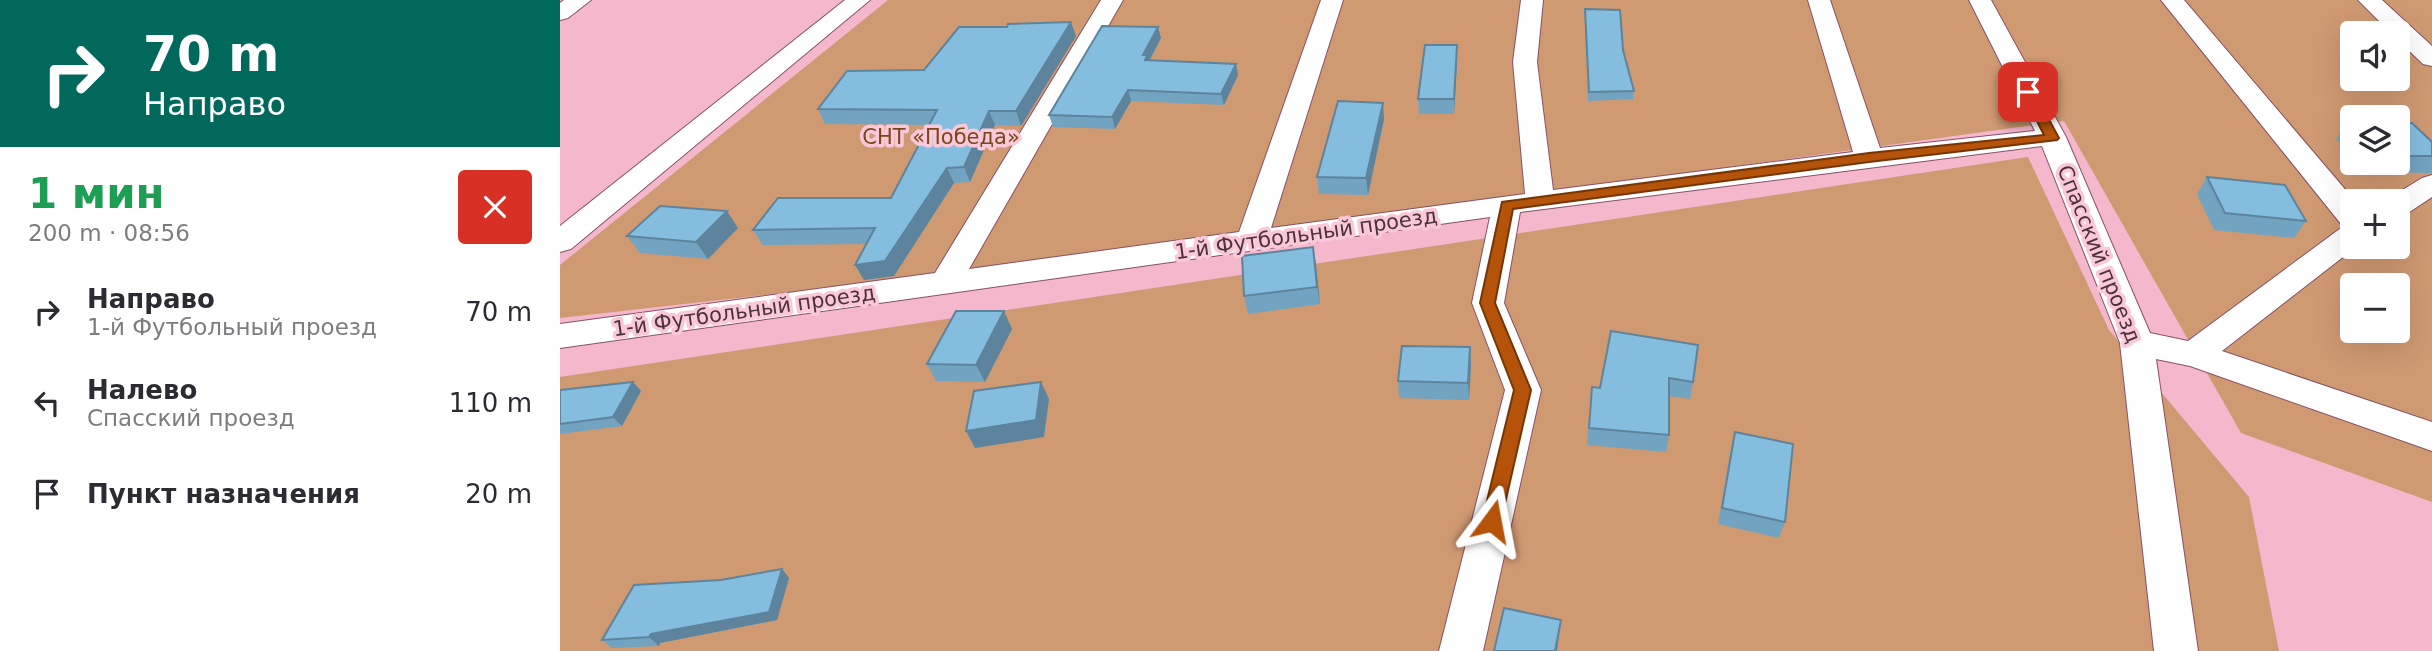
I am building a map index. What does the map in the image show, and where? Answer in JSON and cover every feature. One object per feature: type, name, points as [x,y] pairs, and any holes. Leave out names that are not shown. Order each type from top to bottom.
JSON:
[{"type":"street","points":[[560,13],[580,0]]},
{"type":"street","points":[[560,242],[859,0]]},
{"type":"street","points":[[944,284],[1112,0]]},
{"type":"street","points":[[1251,242],[1332,0]]},
{"type":"street","points":[[1461,651],[1522,390],[1488,303],[1523,203],[1525,62],[1532,0]]},
{"type":"street","points":[[1819,0],[1869,158]]},
{"type":"street","name":"Спасский проезд","points":[[1980,0],[2052,138],[2137,343],[2176,651]]},
{"type":"street","points":[[2172,0],[2340,203]]},
{"type":"street","points":[[2369,0],[2432,59]]},
{"type":"street","name":"1-й Футбольный проезд","points":[[560,336],[1523,203],[1869,158],[2052,138]]},
{"type":"street","points":[[2410,198],[2432,184]]},
{"type":"street","points":[[2194,354],[2340,244]]},
{"type":"street","points":[[2137,343],[2194,354],[2432,437]]},
{"type":"green space","name":"СНТ «Победа»","points":[[888,0],[2432,0],[2432,502],[2241,433],[2064,121],[940,275],[560,318],[560,265]]},
{"type":"green space","points":[[2028,157],[2109,330],[2249,497],[2279,651],[560,651],[560,377]]},
{"type":"building","points":[[1585,9],[1620,10],[1623,50],[1634,91],[1589,92]]},
{"type":"building","points":[[1071,22],[1016,111],[989,111],[964,167],[947,168],[885,261],[855,265],[875,228],[753,230],[778,198],[891,198],[937,110],[818,109],[847,71],[924,70],[959,27],[1007,27],[1008,24]]},
{"type":"building","points":[[1102,26],[1158,27],[1143,55],[1147,55],[1145,60],[1236,64],[1221,94],[1128,90],[1112,117],[1049,115]]},
{"type":"building","points":[[1425,45],[1457,45],[1454,99],[1418,99]]},
{"type":"building","points":[[1338,101],[1383,103],[1366,178],[1317,177]]},
{"type":"building","points":[[2410,123],[2432,142],[2432,156],[2410,156]]},
{"type":"building","points":[[2207,177],[2285,185],[2306,221],[2225,213]]},
{"type":"building","points":[[660,206],[727,211],[696,242],[627,236]]},
{"type":"building","points":[[1313,247],[1317,287],[1244,296],[1242,256]]},
{"type":"building","points":[[956,311],[1004,311],[976,365],[927,364]]},
{"type":"building","points":[[1611,331],[1698,345],[1693,382],[1669,378],[1669,435],[1589,428],[1592,387],[1600,388]]},
{"type":"building","points":[[1402,346],[1470,347],[1468,383],[1398,381]]},
{"type":"building","points":[[633,382],[613,417],[560,424],[560,390]]},
{"type":"building","points":[[1041,382],[1036,420],[966,431],[974,391]]},
{"type":"building","points":[[1735,432],[1793,444],[1785,522],[1722,508]]},
{"type":"building","points":[[782,569],[769,612],[651,634],[649,637],[602,640],[634,585],[721,580]]},
{"type":"building","points":[[1504,608],[1561,620],[1555,651],[1494,651]]},
{"type":"route","points":[[1492,521],[1522,390],[1488,303],[1507,205],[1869,158],[2052,138],[2028,92]]}]
